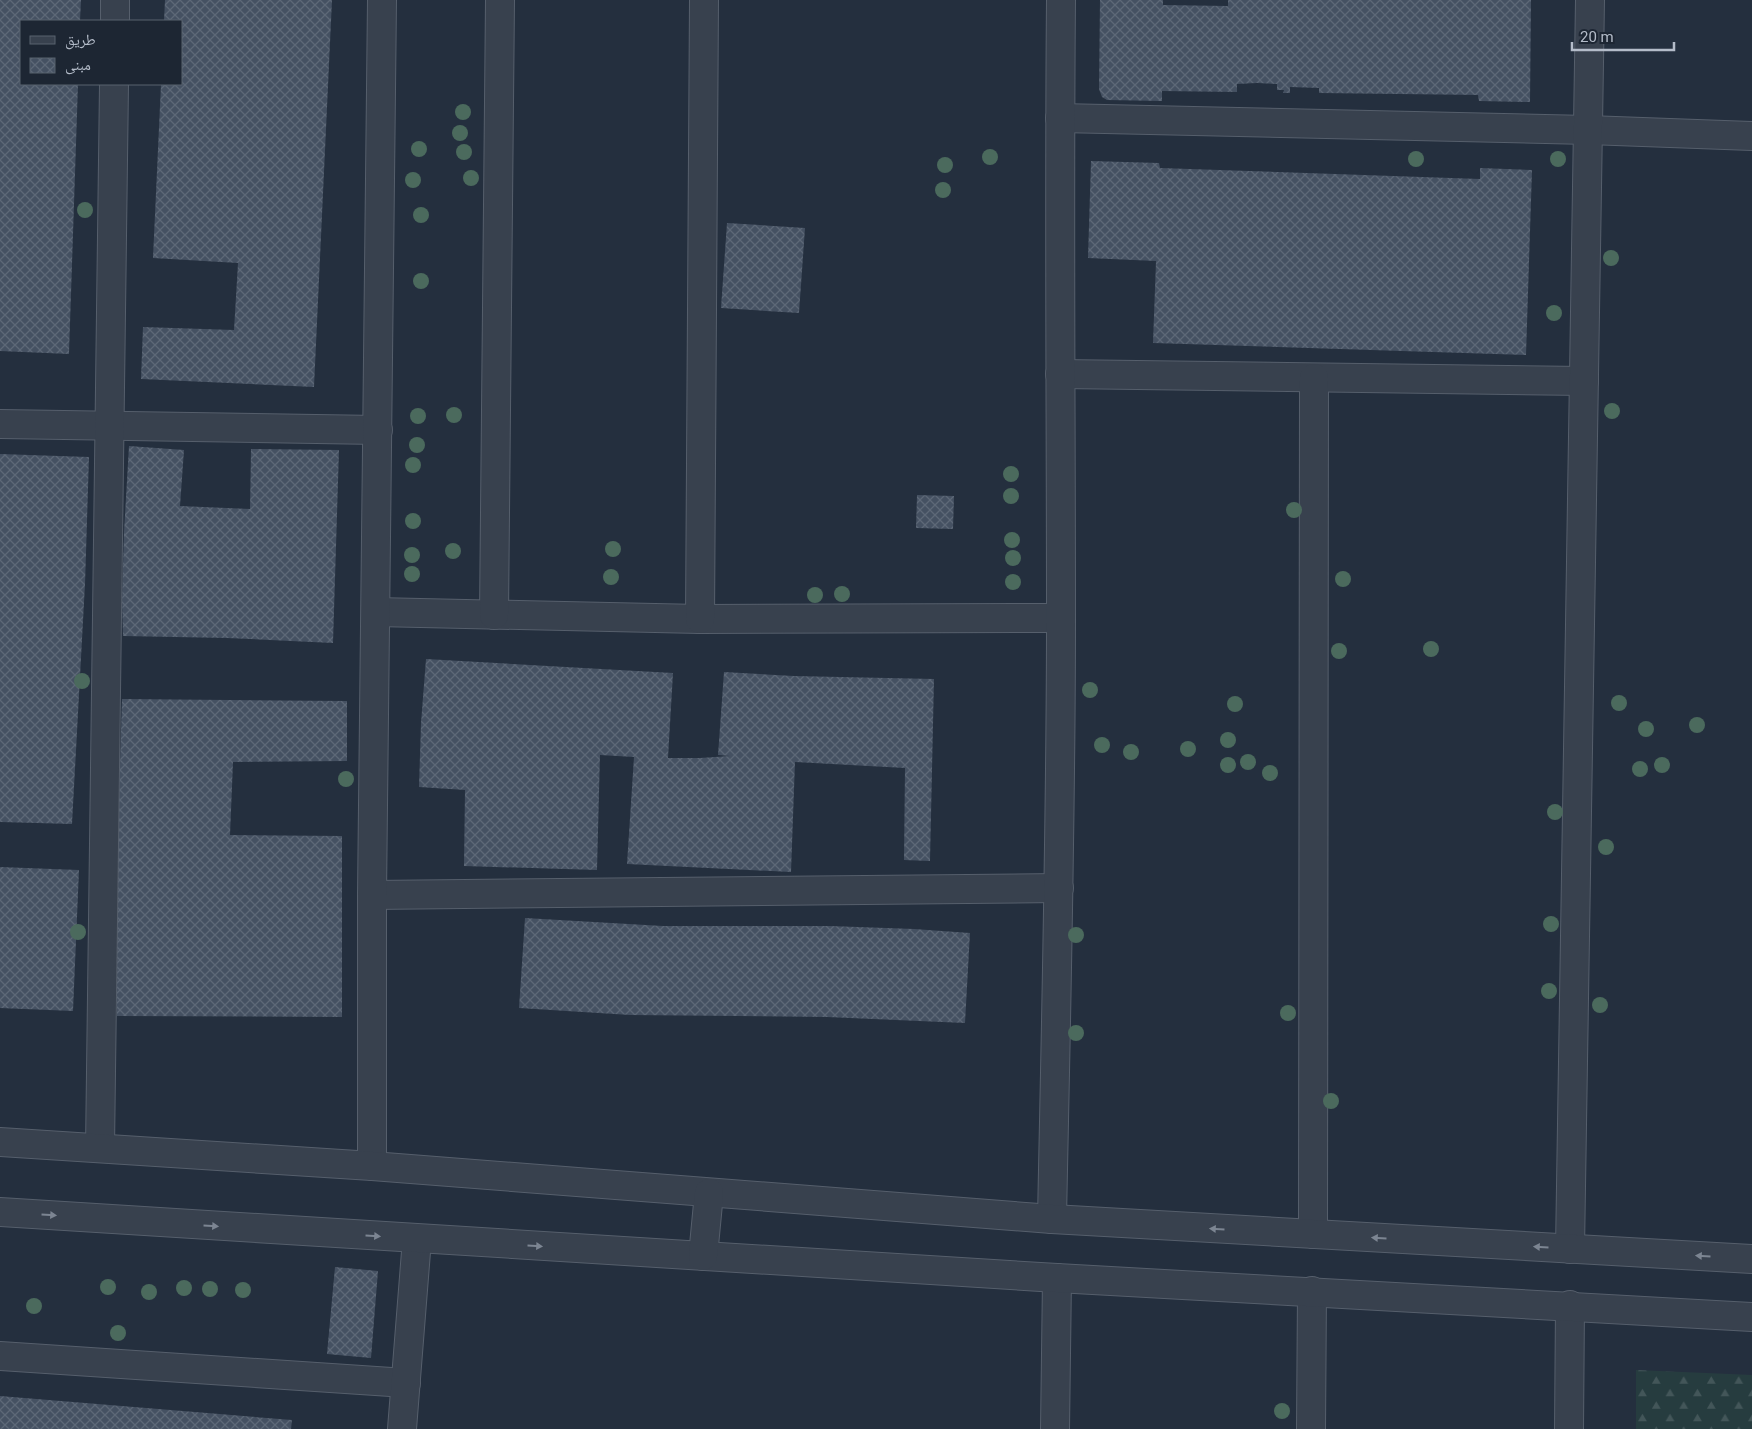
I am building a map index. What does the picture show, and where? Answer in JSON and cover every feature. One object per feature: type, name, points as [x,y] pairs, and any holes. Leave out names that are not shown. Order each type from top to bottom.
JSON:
[{"type":"street","points":[[115,20],[116,0]]},
{"type":"street","points":[[372,1166],[372,895],[382,0]]},
{"type":"street","points":[[494,615],[500,0]]},
{"type":"street","points":[[700,619],[704,0]]},
{"type":"street","points":[[1052,1220],[1059,888],[1061,618],[1060,118],[1062,0]]},
{"type":"street","points":[[1570,1249],[1590,0]]},
{"type":"street","points":[[100,1148],[114,85]]},
{"type":"street","points":[[1060,118],[1588,130],[1752,136]]},
{"type":"street","points":[[1060,374],[1584,381]]},
{"type":"street","points":[[1313,1234],[1314,378]]},
{"type":"street","points":[[0,424],[378,430]]},
{"type":"street","points":[[376,612],[700,619],[1061,618]]},
{"type":"street","points":[[372,895],[1059,888]]},
{"type":"street","points":[[0,1142],[372,1166],[1052,1220],[1752,1258]]},
{"type":"street","points":[[704,1256],[709,1193]]},
{"type":"street","points":[[0,1212],[1057,1278],[1752,1316]]},
{"type":"street","points":[[402,1429],[417,1239]]},
{"type":"street","points":[[1056,1429],[1057,1278]]},
{"type":"street","points":[[1311,1429],[1312,1291]]},
{"type":"street","points":[[1569,1429],[1570,1306]]},
{"type":"street","points":[[0,1356],[406,1383]]},
{"type":"green space","points":[[1636,1370],[1752,1375],[1752,1429],[1636,1429]]},
{"type":"building","points":[[0,0],[81,0],[80,20],[20,20],[20,85],[78,85],[69,354],[0,351]]},
{"type":"building","points":[[165,0],[332,0],[314,387],[141,379],[143,327],[234,330],[238,263],[153,258],[161,85],[182,85],[182,20],[164,20]]},
{"type":"building","points":[[1100,0],[1163,0],[1163,5],[1228,6],[1228,0],[1531,0],[1530,102],[1479,101],[1478,95],[1319,93],[1319,88],[1290,87],[1290,93],[1283,93],[1284,90],[1277,90],[1277,84],[1257,83],[1237,84],[1237,92],[1162,91],[1162,101],[1107,100],[1102,97],[1099,89]]},
{"type":"building","points":[[1091,161],[1159,163],[1160,168],[1480,179],[1480,168],[1532,170],[1526,355],[1153,343],[1156,261],[1088,258]]},
{"type":"building","points":[[727,223],[805,228],[799,313],[721,308]]},
{"type":"building","points":[[129,446],[184,450],[180,506],[250,509],[251,449],[339,450],[333,643],[123,636],[124,532]]},
{"type":"building","points":[[0,454],[89,457],[85,584],[72,824],[0,822]]},
{"type":"building","points":[[917,495],[954,496],[953,529],[916,528]]},
{"type":"building","points":[[426,659],[673,673],[668,758],[730,756],[718,755],[724,672],[794,676],[934,679],[930,861],[904,860],[905,768],[795,762],[791,872],[627,864],[634,757],[600,755],[597,870],[464,866],[465,790],[419,787]]},
{"type":"building","points":[[122,699],[347,701],[347,761],[233,762],[230,835],[342,836],[342,1017],[117,1016],[117,864]]},
{"type":"building","points":[[0,867],[79,870],[73,1011],[0,1008]]},
{"type":"building","points":[[525,918],[663,926],[830,926],[970,933],[965,1023],[827,1017],[630,1015],[519,1008]]},
{"type":"building","points":[[335,1267],[378,1271],[371,1358],[327,1354]]},
{"type":"building","points":[[0,1396],[292,1420],[291,1429],[0,1429]]}]
